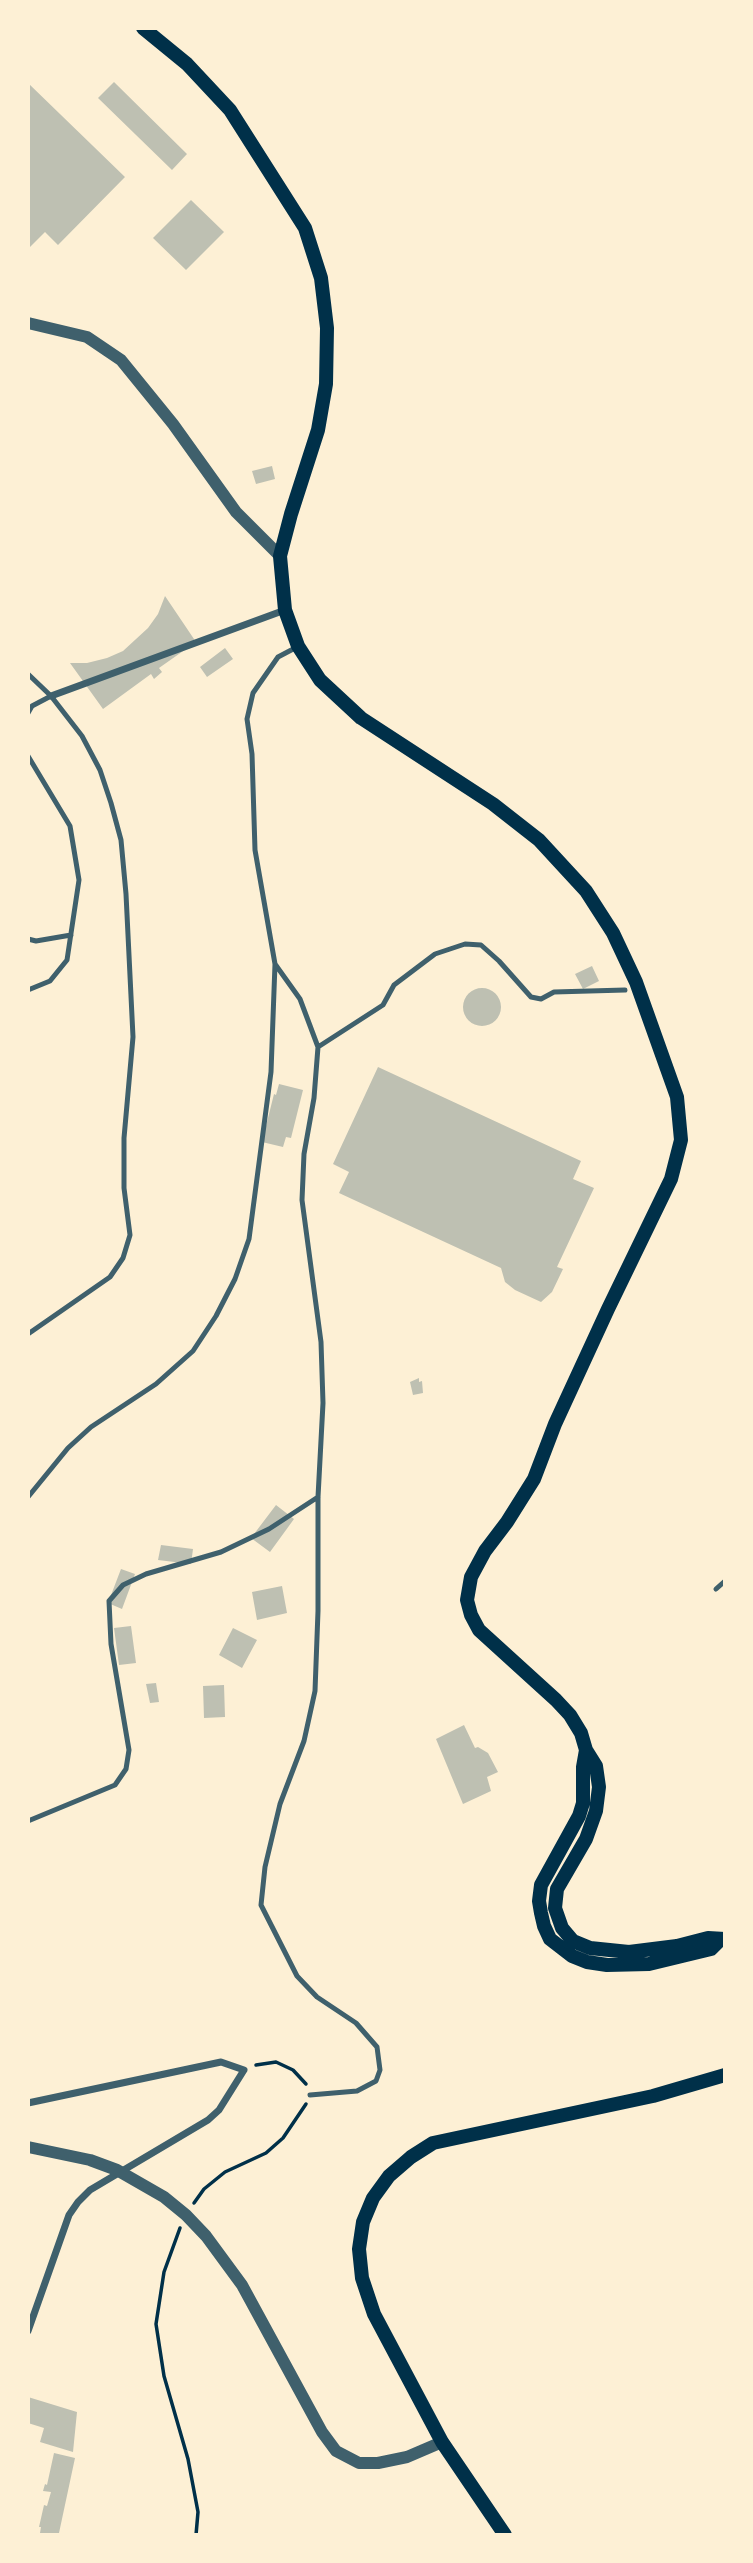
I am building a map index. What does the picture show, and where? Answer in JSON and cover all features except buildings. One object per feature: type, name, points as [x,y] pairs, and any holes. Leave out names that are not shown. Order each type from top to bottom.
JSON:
[{"type":"main road","points":[[143,28],[187,64],[230,110],[305,228],[321,278],[327,328],[326,384],[318,430],[280,556],[285,610],[298,646],[320,680],[360,718],[493,804],[539,840],[586,891],[613,933],[636,982],[677,1097],[681,1140],[671,1179],[565,1401],[534,1479],[485,1551],[468,1588],[471,1615],[479,1629],[570,1715],[581,1733],[586,1751],[583,1803],[579,1816],[541,1885],[539,1901],[550,1939],[572,1956],[607,1965],[649,1964],[711,1949],[722,1940]]},
{"type":"main road","points":[[505,2535],[442,2442],[374,2314],[362,2278],[359,2249],[363,2222],[373,2198],[389,2176],[433,2143],[653,2096],[725,2075]]},
{"type":"street","points":[[28,323],[87,337],[121,360],[173,424],[236,512],[280,556]]},
{"type":"street","points":[[51,696],[285,610]]},
{"type":"street","points":[[28,2103],[221,2062],[244,2070],[219,2110],[208,2120],[90,2190],[78,2202],[69,2214],[28,2331]]},
{"type":"street","points":[[29,2147],[90,2160],[117,2170],[164,2197],[206,2236],[242,2285],[322,2432],[336,2451],[359,2463],[378,2463],[407,2458],[442,2442]]},
{"type":"lane","points":[[28,1497],[68,1448],[90,1427],[156,1384],[193,1351],[235,1279],[248,1239],[271,1072],[275,964],[256,850],[252,754],[247,719],[253,692],[278,657],[298,646]]},
{"type":"lane","points":[[28,674],[51,696],[82,736],[100,770],[121,840],[133,1037],[124,1138],[124,1188],[130,1235],[123,1258],[110,1277],[28,1334]]},
{"type":"lane","points":[[28,713],[32,706],[51,696]]},
{"type":"lane","points":[[28,756],[70,826],[79,880],[67,960],[50,981],[28,990]]},
{"type":"lane","points":[[28,939],[36,941],[71,935]]},
{"type":"lane","points":[[318,1047],[383,1005],[394,985],[435,954],[466,944],[481,945],[531,997],[541,999],[554,992],[625,990]]},
{"type":"lane","points":[[275,964],[300,999],[318,1047],[314,1098],[304,1154],[302,1200],[321,1342],[323,1403],[318,1497],[315,1691],[304,1741],[280,1804],[265,1867],[261,1905],[297,1976],[317,1997],[356,2023],[377,2047],[380,2070],[376,2081],[357,2091],[310,2095]]},
{"type":"lane","points":[[28,1821],[115,1785],[126,1769],[129,1750],[111,1644],[109,1601],[123,1585],[146,1574],[221,1552],[269,1530],[318,1497]]},
{"type":"lane","points":[[716,1589],[725,1581]]}]
